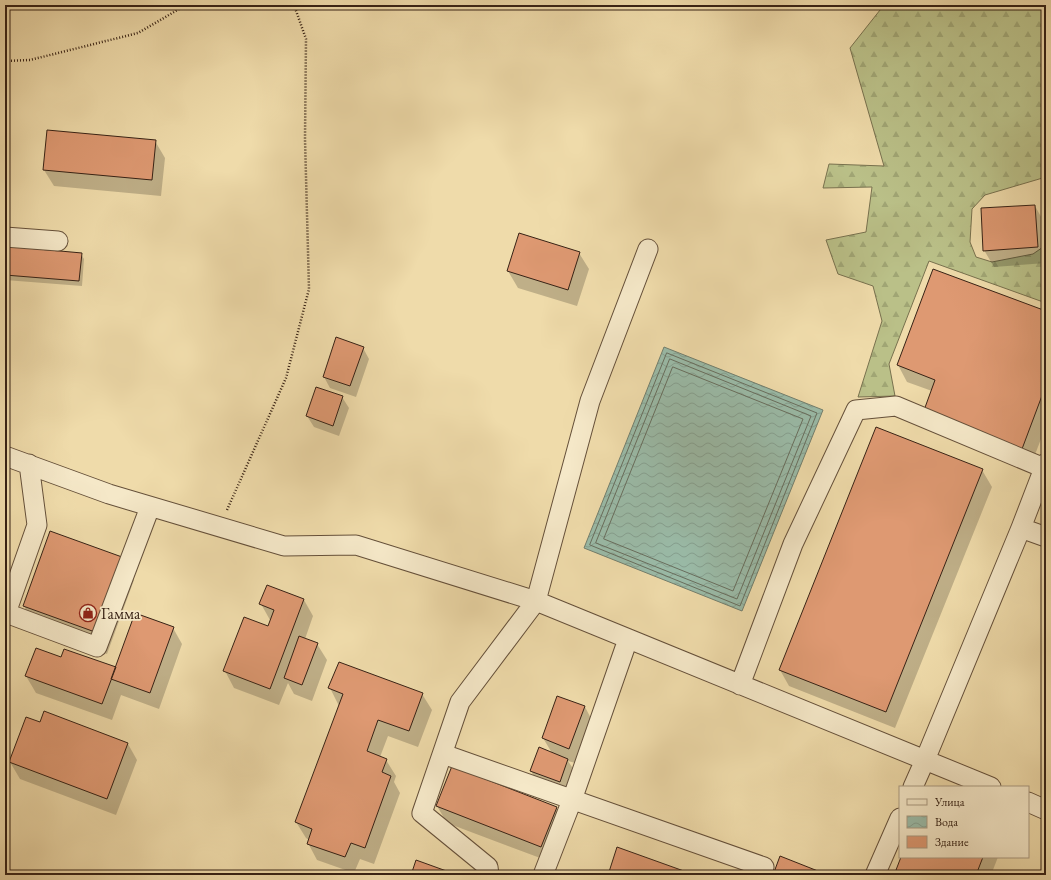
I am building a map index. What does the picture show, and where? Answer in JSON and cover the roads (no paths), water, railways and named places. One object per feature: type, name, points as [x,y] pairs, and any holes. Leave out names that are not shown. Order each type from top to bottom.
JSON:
[{"type":"street","points":[[5,237],[58,241]]},
{"type":"street","points":[[490,875],[488,867],[422,813],[460,702],[536,601],[590,401],[648,249]]},
{"type":"street","points":[[740,685],[793,544],[856,410],[896,406],[1045,466],[1041,491],[1021,528],[914,786]]},
{"type":"street","points":[[5,456],[109,494],[284,546],[356,545],[536,601],[989,786]]},
{"type":"street","points":[[29,464],[37,526],[6,614],[97,647],[150,507]]},
{"type":"street","points":[[1021,528],[1046,537]]},
{"type":"street","points":[[543,875],[572,800],[628,638]]},
{"type":"street","points":[[443,754],[764,867]]},
{"type":"street","points":[[1029,802],[1046,810]]},
{"type":"street","points":[[876,875],[899,820]]},
{"type":"water","points":[[664,347],[823,410],[742,611],[584,548]]},
{"type":"place","name":"Гамма","points":[[88,613]]}]
